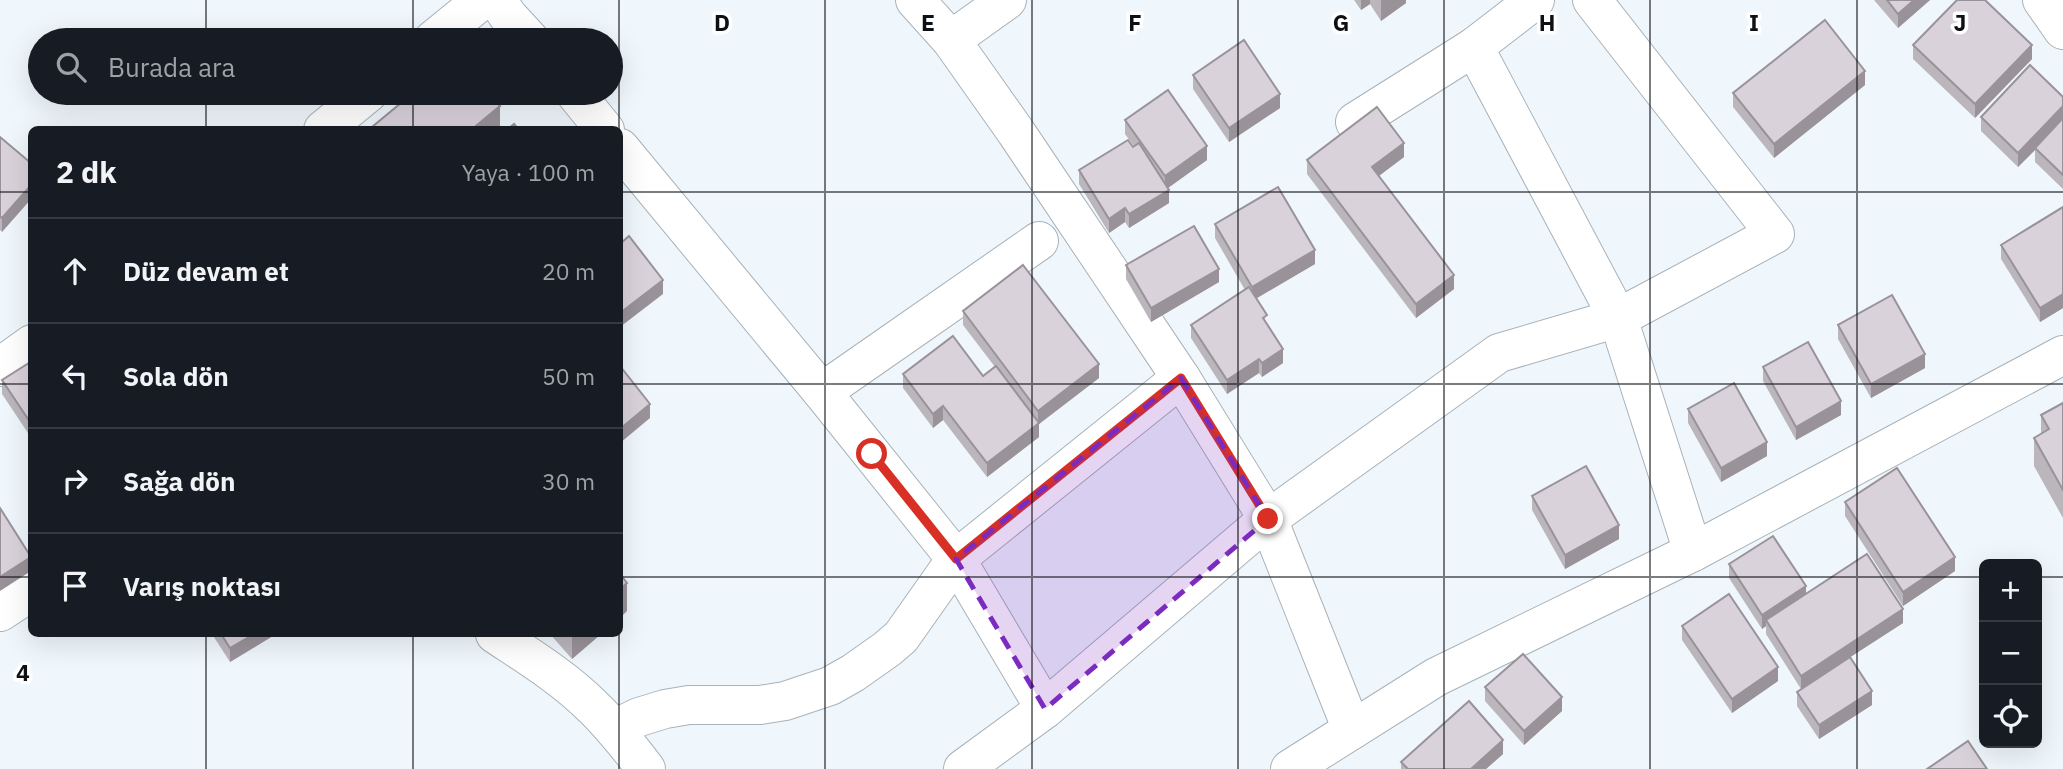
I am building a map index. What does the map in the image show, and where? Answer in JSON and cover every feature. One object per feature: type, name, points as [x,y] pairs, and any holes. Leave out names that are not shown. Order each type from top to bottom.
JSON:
[{"type":"street","points":[[448,28],[482,0]]},
{"type":"street","points":[[497,0],[519,28]]},
{"type":"street","points":[[915,0],[951,40],[1181,378],[1268,519],[1352,730]]},
{"type":"street","points":[[951,40],[1007,0]]},
{"type":"street","points":[[1355,122],[1474,47],[1535,0]]},
{"type":"street","points":[[963,769],[1045,709],[1268,519],[1499,354],[1618,318],[1775,234],[1592,0]]},
{"type":"street","points":[[2042,0],[2063,30]]},
{"type":"street","points":[[1474,47],[1618,318],[1693,552]]},
{"type":"street","points":[[328,126],[353,105]]},
{"type":"street","points":[[585,105],[602,126]]},
{"type":"street","points":[[623,152],[956,559],[1045,709]]},
{"type":"street","points":[[822,392],[1039,241]]},
{"type":"street","points":[[0,367],[28,347]]},
{"type":"street","points":[[1291,769],[1436,677],[1693,552],[2063,355]]},
{"type":"street","points":[[614,729],[665,709],[709,704],[760,705],[796,698],[830,686],[853,673],[901,637],[956,559],[1181,378]]},
{"type":"street","points":[[0,612],[28,594]]},
{"type":"street","points":[[499,637],[590,704],[646,769]]},
{"type":"highlighted area","points":[[1181,378],[1268,519],[1045,709],[956,559]]},
{"type":"building","points":[[1887,0],[1914,0],[1898,14]]},
{"type":"building","points":[[1957,0],[1985,0],[2032,45],[1975,104],[1913,45]]},
{"type":"building","points":[[1825,20],[1865,71],[1774,144],[1733,93]]},
{"type":"building","points":[[1244,40],[1280,94],[1229,128],[1193,75]]},
{"type":"building","points":[[2030,65],[2063,97],[2063,106],[2018,153],[1981,117]]},
{"type":"building","points":[[1168,90],[1207,146],[1165,176],[1125,120]]},
{"type":"building","points":[[399,105],[500,106],[476,126],[373,126]]},
{"type":"building","points":[[1377,107],[1404,143],[1372,167],[1454,275],[1416,304],[1307,160]]},
{"type":"building","points":[[2063,118],[2063,175],[2035,148]]},
{"type":"building","points":[[0,137],[28,161],[28,189],[2,218]]},
{"type":"building","points":[[1128,140],[1133,147],[1139,143],[1169,190],[1129,214],[1125,208],[1109,219],[1079,170]]},
{"type":"building","points":[[1278,187],[1315,250],[1252,287],[1215,224]]},
{"type":"building","points":[[2063,207],[2063,294],[2040,308],[2001,245]]},
{"type":"building","points":[[1194,226],[1219,269],[1151,308],[1126,265]]},
{"type":"building","points":[[629,236],[663,280],[623,311],[623,241]]},
{"type":"building","points":[[1023,265],[1099,364],[1038,411],[963,311]]},
{"type":"building","points":[[1249,287],[1267,315],[1263,318],[1283,349],[1262,363],[1259,359],[1227,380],[1191,325]]},
{"type":"building","points":[[1892,295],[1925,354],[1871,384],[1838,325]]},
{"type":"building","points":[[953,336],[983,376],[996,366],[1039,423],[987,463],[943,406],[933,414],[903,374]]},
{"type":"building","points":[[1808,342],[1841,401],[1796,427],[1763,367]]},
{"type":"building","points":[[28,364],[28,419],[2,380]]},
{"type":"building","points":[[623,370],[650,404],[623,426]]},
{"type":"building","points":[[1734,383],[1767,442],[1721,468],[1688,409]]},
{"type":"building","points":[[2063,403],[2063,490],[2034,438],[2049,429],[2041,415]]},
{"type":"building","points":[[1586,466],[1619,525],[1565,555],[1532,496]]},
{"type":"building","points":[[1897,468],[1955,557],[1903,592],[1845,502]]},
{"type":"building","points":[[0,508],[28,552],[28,559],[0,577]]},
{"type":"building","points":[[1773,536],[1806,586],[1762,615],[1729,564]]},
{"type":"building","points":[[1867,554],[1903,609],[1801,676],[1766,620]]},
{"type":"building","points":[[1729,594],[1778,667],[1732,699],[1682,626]]},
{"type":"building","points":[[223,637],[249,637],[230,648]]},
{"type":"building","points":[[1523,654],[1562,697],[1524,731],[1485,687]]},
{"type":"building","points":[[1850,657],[1872,691],[1819,725],[1797,692]]},
{"type":"building","points":[[1469,701],[1503,740],[1471,769],[1408,769],[1401,762]]},
{"type":"building","points":[[1968,741],[1987,769],[1927,769]]},
{"type":"route","points":[[872,454],[956,559],[1181,378],[1268,519]]}]
